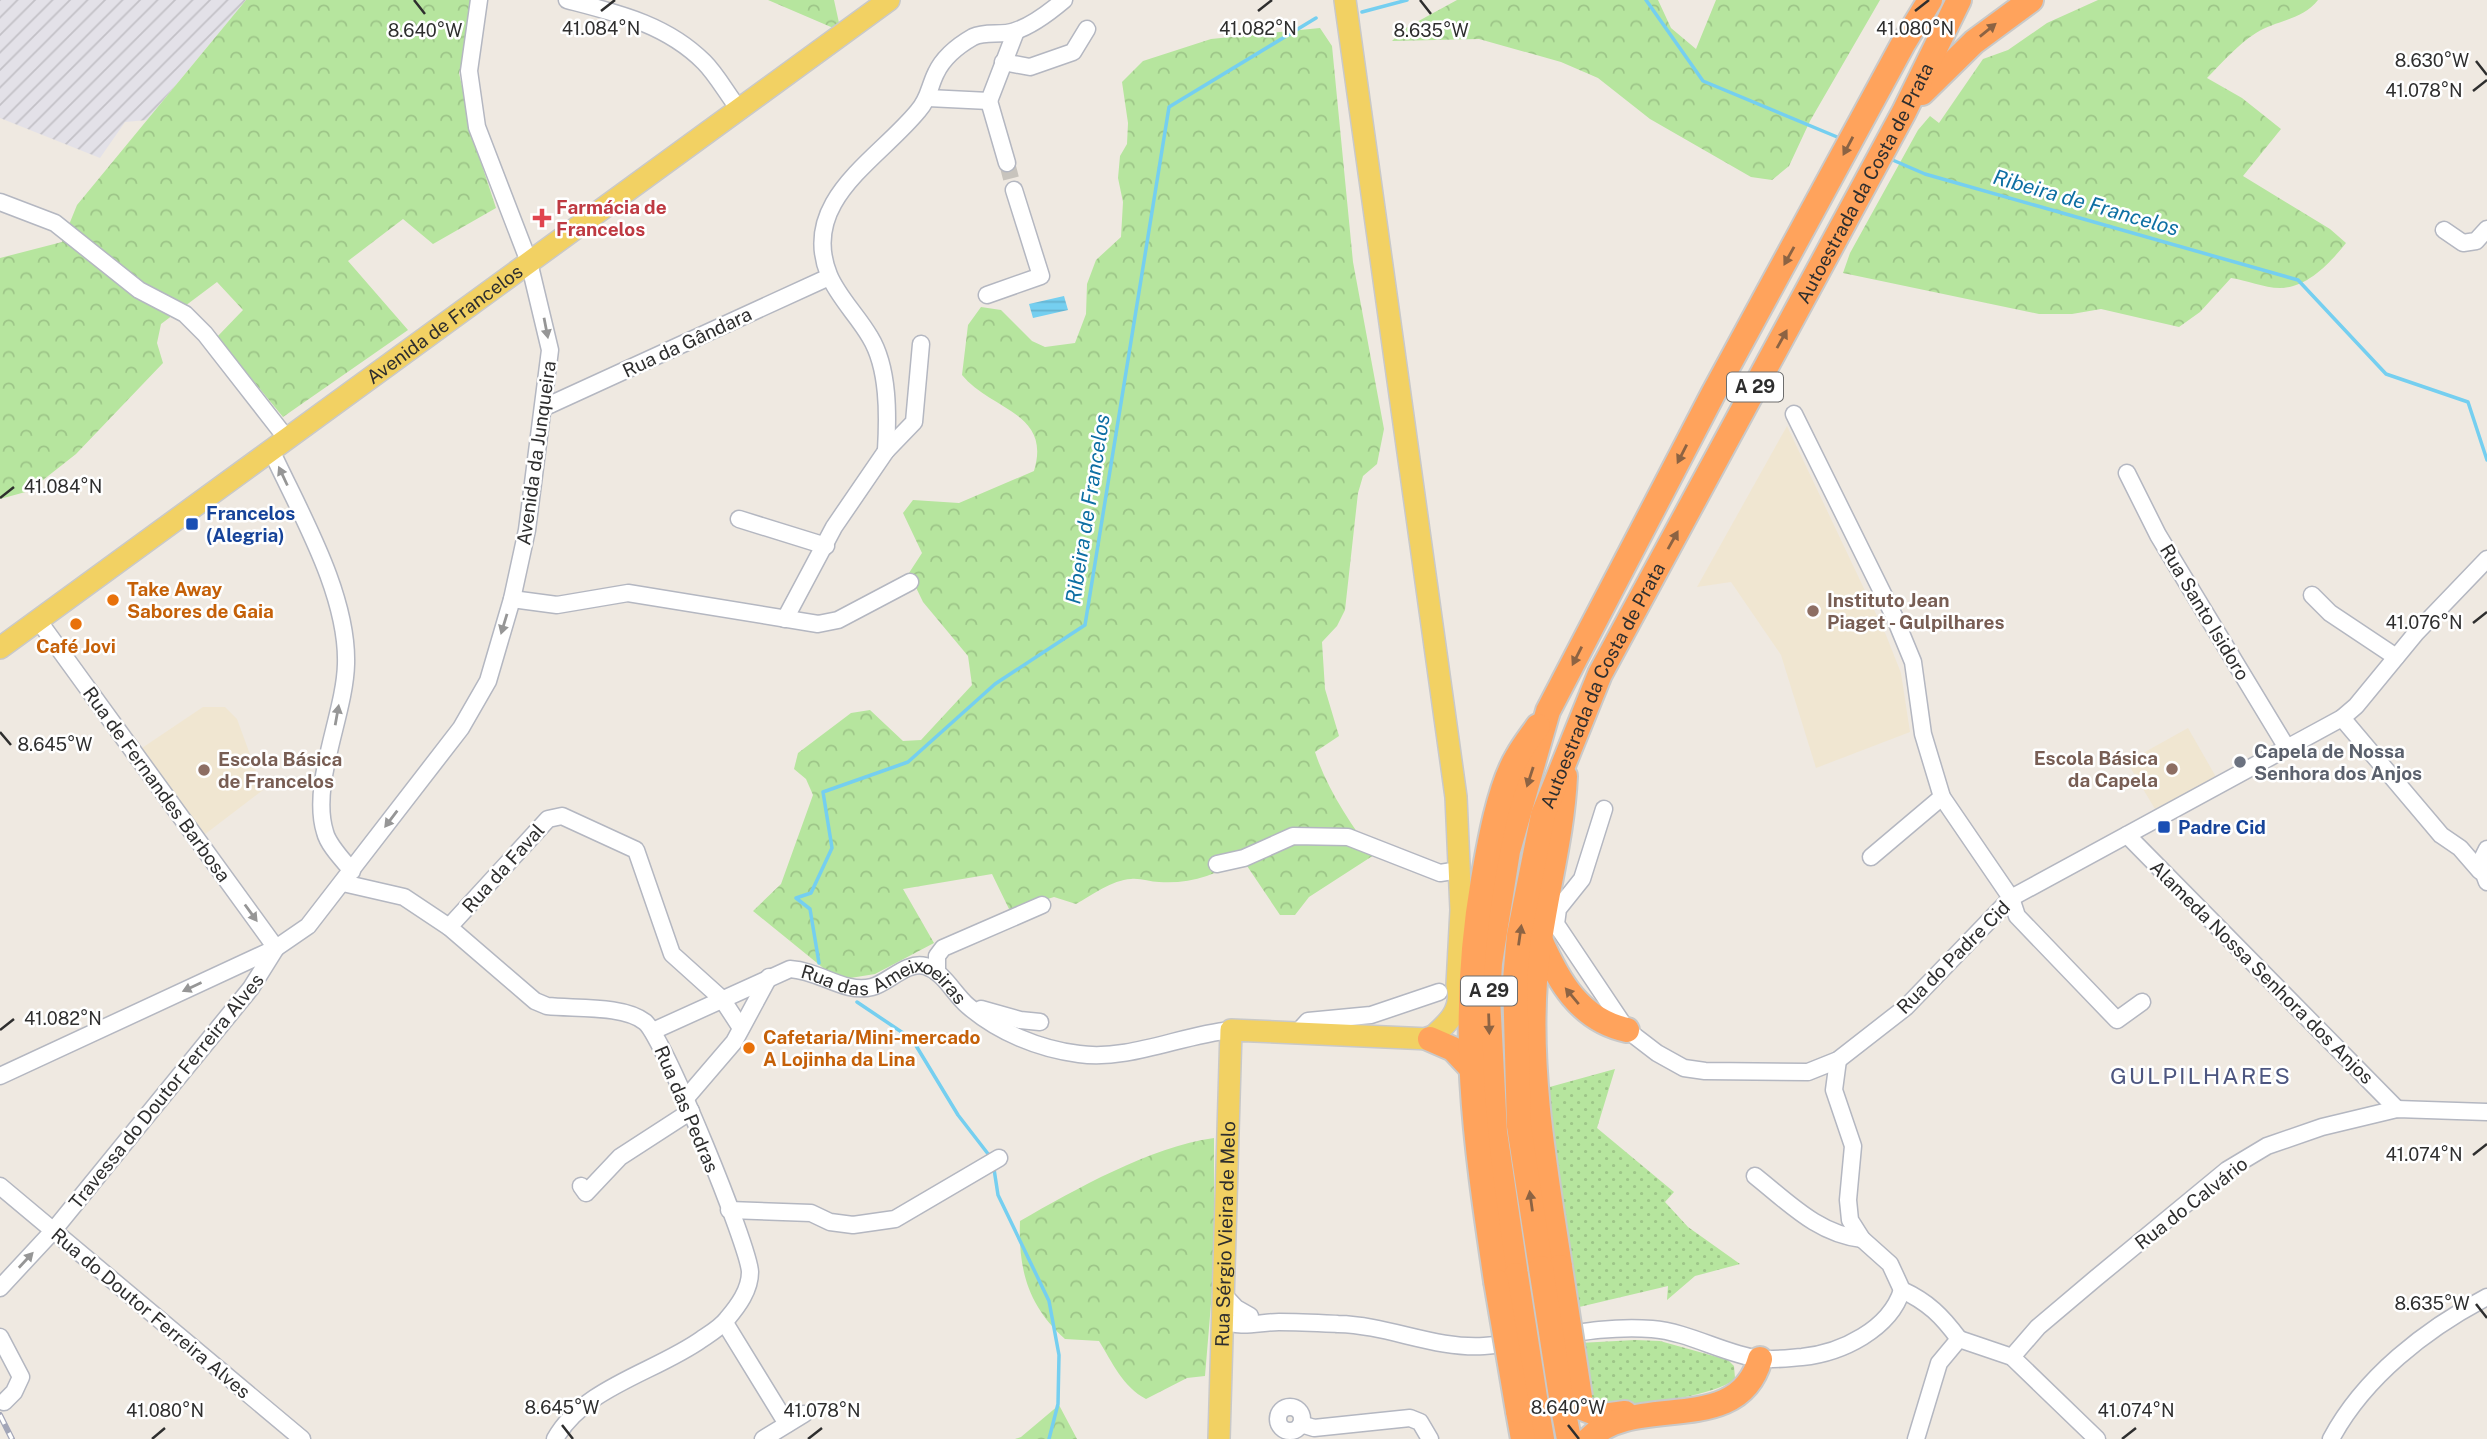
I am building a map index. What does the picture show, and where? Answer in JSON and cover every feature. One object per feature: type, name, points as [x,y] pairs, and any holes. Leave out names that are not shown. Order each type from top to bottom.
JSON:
[{"type":"highway","points":[[1903,44],[1914,0]]},
{"type":"highway","name":"Autoestrada da Costa de Prata","points":[[1506,1278],[1488,998],[1490,963],[1508,850],[1548,711],[1713,394],[1903,44],[1930,0]]},
{"type":"highway","name":"Autoestrada da Costa de Prata","points":[[1550,1268],[1520,1126],[1514,980],[1519,935],[1543,815],[1566,754],[1615,643],[1905,112],[1959,0]]},
{"type":"highway","points":[[1905,112],[1974,42],[2031,0]]},
{"type":"highway","name":"A 29","points":[[1523,1439],[1527,1408],[1506,1278],[1474,1132],[1469,1066],[1469,1017],[1475,928],[1491,836],[1516,759],[1548,711]]},
{"type":"highway","name":"A 29","points":[[1566,754],[1564,813],[1539,939],[1534,1004],[1536,1082],[1550,1268],[1575,1403],[1589,1439]]},
{"type":"highway","points":[[1539,939],[1554,972],[1577,1002],[1598,1021],[1627,1030]]},
{"type":"highway","points":[[1430,1039],[1453,1049],[1469,1066]]},
{"type":"highway","points":[[1575,1403],[1603,1416],[1724,1396],[1735,1389],[1743,1378],[1752,1356]]},
{"type":"highway","points":[[1589,1439],[1608,1424],[1727,1402],[1751,1382],[1752,1356]]},
{"type":"highway","name":"A 29","points":[[1569,1439],[1575,1403]]},
{"type":"highway","name":"A 29","points":[[1527,1408],[1542,1439]]},
{"type":"main road","name":"Avenida de Francelos","points":[[0,648],[889,0]]},
{"type":"main road","points":[[1344,7],[1456,797],[1461,910],[1448,988],[1435,1020],[1403,1037]]},
{"type":"main road","points":[[1430,1039],[1447,1024],[1458,1007],[1448,988]]},
{"type":"main road","name":"Rua das Ameixoeiras","points":[[1231,1030],[1403,1037],[1415,1041],[1430,1039]]},
{"type":"main road","name":"Rua Sérgio Vieira de Melo","points":[[1219,1439],[1231,1030]]},
{"type":"street","name":"Avenida da Junqueira","points":[[276,948],[308,926],[461,728],[488,681],[512,599],[527,530],[545,407],[550,350],[529,262],[477,127],[469,71],[480,0]]},
{"type":"street","points":[[568,0],[625,15],[662,29],[704,62],[739,109]]},
{"type":"street","points":[[886,451],[882,367],[872,339],[830,277],[823,252],[822,230],[831,205],[848,181],[928,98],[935,74],[949,54],[975,36],[1016,31],[1064,0]]},
{"type":"street","points":[[1003,62],[1030,67],[1073,52],[1087,29]]},
{"type":"street","points":[[1007,163],[989,101],[1016,31]]},
{"type":"street","points":[[928,98],[989,101]]},
{"type":"street","points":[[986,295],[1041,276],[1014,190]]},
{"type":"street","points":[[0,202],[55,223],[139,290],[185,314],[205,334],[279,445],[338,608],[346,664],[320,807],[325,835],[348,877]]},
{"type":"street","points":[[2444,230],[2463,243],[2476,241],[2487,229]]},
{"type":"street","name":"Rua da Gândara","points":[[545,407],[830,277]]},
{"type":"street","points":[[785,619],[834,527],[886,451],[914,422],[921,344]]},
{"type":"street","points":[[1794,414],[1894,616],[1913,662],[1923,734],[1942,797],[2011,898],[2017,916],[2117,1020],[2141,1002]]},
{"type":"street","name":"Rua Santo Isidoro","points":[[2127,473],[2158,535],[2287,748]]},
{"type":"street","points":[[739,519],[826,546]]},
{"type":"street","name":"Rua do Padre Cid","points":[[1627,1030],[1684,1068],[1742,1073],[1808,1072],[1838,1059],[1928,987],[1957,952],[2011,898],[2342,718],[2356,706],[2396,657],[2487,559]]},
{"type":"street","points":[[512,599],[557,605],[628,593],[818,624],[838,620],[910,582]]},
{"type":"street","points":[[2312,594],[2330,614],[2396,657]]},
{"type":"street","name":"Rua de Fernandes Barbosa","points":[[38,620],[276,948]]},
{"type":"street","points":[[2342,718],[2441,835],[2460,848],[2484,876]]},
{"type":"street","points":[[1871,857],[1942,797]]},
{"type":"street","points":[[1604,809],[1582,879],[1558,909],[1556,924],[1627,1030]]},
{"type":"street","name":"Rua da Faval","points":[[449,928],[548,819],[562,816],[636,850],[672,954],[722,999],[741,1028]]},
{"type":"street","name":"Alameda Nossa Senhora dos Anjos","points":[[2127,835],[2397,1109]]},
{"type":"street","points":[[1217,864],[1244,858],[1293,836],[1348,836],[1440,873],[1459,870]]},
{"type":"street","points":[[2460,848],[2487,847]]},
{"type":"street","points":[[2484,876],[2482,856],[2487,847]]},
{"type":"street","name":"Rua das Pedras","points":[[348,877],[404,897],[449,928],[535,1001],[547,1006],[629,1013],[653,1031],[689,1105],[729,1210],[750,1271],[746,1292],[725,1322],[675,1358],[621,1382],[565,1422],[555,1439]]},
{"type":"street","points":[[937,972],[937,956],[943,948],[1042,905]]},
{"type":"street","points":[[0,1076],[276,948]]},
{"type":"street","name":"Travessa do Doutor Ferreira Alves","points":[[0,1288],[53,1231],[251,988],[276,948]]},
{"type":"street","name":"Rua das Ameixoeiras","points":[[581,1186],[586,1193],[620,1157],[689,1105],[734,1042],[769,977],[790,969],[810,970],[853,989],[872,987],[911,967],[922,965],[937,972],[967,1005],[1002,1029],[1040,1047],[1081,1055],[1140,1050],[1206,1033],[1231,1030]]},
{"type":"street","points":[[653,1031],[769,977]]},
{"type":"street","name":"Rua das Ameixoeiras","points":[[1297,1033],[1308,1021],[1371,1015],[1448,988]]},
{"type":"street","points":[[967,1005],[1020,1020],[1040,1021]]},
{"type":"street","points":[[1838,1059],[1834,1090],[1853,1146],[1848,1200],[1850,1220],[1863,1239],[1890,1264],[1902,1290],[1925,1300],[1942,1315],[1959,1339],[2012,1357],[2096,1439]]},
{"type":"street","points":[[1808,1072],[1834,1090]]},
{"type":"street","name":"Rua do Calvário","points":[[2012,1357],[2038,1327],[2227,1170],[2267,1146],[2295,1135],[2397,1109],[2487,1112]]},
{"type":"street","points":[[729,1210],[811,1213],[830,1222],[853,1225],[895,1219],[994,1161]]},
{"type":"street","points":[[1755,1176],[1822,1229],[1843,1237],[1863,1239]]},
{"type":"street","name":"Rua do Doutor Ferreira Alves","points":[[0,1186],[302,1439]]},
{"type":"street","points":[[1222,1320],[1232,1325],[1250,1321],[1389,1329],[1450,1346],[1484,1346],[1607,1329],[1644,1328],[1752,1356],[1804,1357],[1844,1347],[1872,1329],[1896,1307],[1902,1290]]},
{"type":"street","points":[[1223,1294],[1250,1321]]},
{"type":"street","points":[[2331,1439],[2350,1407],[2381,1374],[2442,1323],[2487,1297]]},
{"type":"street","points":[[1221,1348],[1250,1321]]},
{"type":"street","points":[[725,1322],[788,1424]]},
{"type":"street","points":[[0,1337],[21,1377],[15,1392],[4,1402]]},
{"type":"street","points":[[1916,1439],[1938,1363],[1959,1339]]},
{"type":"street","points":[[763,1439],[804,1415]]},
{"type":"street","points":[[1301,1424],[1314,1429],[1410,1418],[1420,1422],[1430,1439]]},
{"type":"shaded area","points":[[0,0],[246,0],[147,120],[125,122],[100,158],[0,118]]},
{"type":"shaded area","name":"Instituto Jean Piaget - Gulpilhares","points":[[1787,426],[1886,635],[1901,673],[1910,732],[1816,768],[1781,655],[1731,582],[1697,587]]},
{"type":"shaded area","name":"Escola Básica de Francelos","points":[[203,707],[225,707],[237,719],[263,790],[200,838],[139,750]]},
{"type":"shaded area","name":"Escola Básica da Capela","points":[[2188,728],[2216,777],[2155,809],[2127,762]]},
{"type":"green space","points":[[246,0],[474,0],[468,46],[459,73],[475,144],[496,208],[433,244],[403,219],[348,261],[408,330],[283,417],[217,337],[243,310],[217,282],[161,324],[157,343],[163,363],[76,454],[29,491],[0,499],[0,258],[62,242],[77,205]]},
{"type":"green space","points":[[768,0],[834,0],[841,32],[831,27]]},
{"type":"green space","points":[[1457,0],[1658,0],[1671,28],[1696,49],[1716,0],[1880,0],[1810,121],[1789,166],[1772,180],[1751,177],[1650,119],[1598,78],[1561,62],[1479,39],[1392,41],[1404,29]]},
{"type":"green space","points":[[2098,0],[2318,0],[2305,12],[2249,38],[2207,78],[2242,98],[2281,129],[2243,176],[2330,229],[2346,243],[2333,258],[2309,279],[2290,287],[2268,287],[2231,278],[2200,312],[2179,327],[2101,309],[2072,314],[2039,314],[1843,273],[1850,253],[1918,130],[1930,116],[1939,123],[1983,59],[2008,50],[2047,23]]},
{"type":"green space","points":[[1320,28],[1332,46],[1353,262],[1384,429],[1377,464],[1363,476],[1358,493],[1345,610],[1337,626],[1322,642],[1325,689],[1339,736],[1315,752],[1340,806],[1374,855],[1309,897],[1295,915],[1280,915],[1241,857],[1213,874],[1192,880],[1124,880],[1102,888],[1076,904],[1054,897],[1010,911],[992,874],[903,889],[934,943],[875,974],[838,980],[753,911],[781,884],[813,795],[806,779],[794,769],[798,753],[851,713],[870,710],[903,741],[921,740],[972,685],[968,656],[923,602],[909,573],[922,553],[903,513],[913,500],[959,503],[1034,471],[1037,451],[1034,436],[1027,424],[974,387],[962,375],[968,325],[981,307],[1001,310],[1032,341],[1045,347],[1075,343],[1086,314],[1087,284],[1096,260],[1121,237],[1123,202],[1118,178],[1120,156],[1127,144],[1128,123],[1122,82],[1143,61],[1211,39]]},
{"type":"green space","points":[[1615,1069],[1597,1128],[1674,1192],[1665,1202],[1688,1227],[1740,1264],[1695,1276],[1667,1300],[1668,1286],[1575,1308],[1546,1088]]},
{"type":"green space","points":[[1214,1138],[1214,1268],[1205,1376],[1187,1378],[1146,1399],[1124,1381],[1099,1341],[1065,1339],[1042,1313],[1028,1286],[1024,1271],[1020,1221],[1089,1183],[1139,1160],[1165,1150]]},
{"type":"green space","points":[[1660,1341],[1728,1360],[1734,1366],[1735,1378],[1728,1384],[1697,1394],[1640,1405],[1611,1407],[1588,1398],[1579,1343]]},
{"type":"green space","points":[[1059,1405],[1077,1439],[1015,1439],[1021,1437]]},
{"type":"water","points":[[1064,296],[1068,310],[1033,318],[1029,304]]},
{"type":"waterway","name":"Ribeira de Francelos","points":[[1362,12],[1407,0]]},
{"type":"waterway","name":"Ribeira de Francelos","points":[[1646,0],[1703,81],[1842,139]]},
{"type":"waterway","name":"Ribeira de Francelos","points":[[819,963],[810,909],[796,898],[811,893],[832,848],[823,792],[908,762],[995,684],[1085,625],[1169,107],[1316,18]]},
{"type":"waterway","name":"Ribeira de Francelos","points":[[1888,158],[1925,174],[2298,280],[2386,374],[2468,402],[2487,460]]},
{"type":"waterway","name":"Ribeira de Francelos","points":[[857,1002],[912,1039],[958,1115],[992,1159]]},
{"type":"waterway","name":"Ribeira de Francelos","points":[[994,1169],[998,1195],[1049,1301],[1059,1355],[1058,1404],[1049,1439]]},
{"type":"tunnel","points":[[1007,163],[1014,190]]},
{"type":"railway","points":[[0,1415],[12,1439]]},
{"type":"place","name":"Farmácia de Francelos","points":[[542,218]]},
{"type":"place","name":"Francelos (Alegria)","points":[[192,524]]},
{"type":"place","name":"Take Away Sabores de Gaia","points":[[113,600]]},
{"type":"place","name":"Instituto Jean Piaget - Gulpilhares","points":[[1813,611]]},
{"type":"place","name":"Café Jovi","points":[[76,624]]},
{"type":"place","name":"Capela de Nossa Senhora dos Anjos","points":[[2240,762]]},
{"type":"place","name":"Escola Básica da Capela","points":[[2172,769]]},
{"type":"place","name":"Escola Básica de Francelos","points":[[204,770]]},
{"type":"place","name":"Padre Cid","points":[[2164,827]]},
{"type":"place","name":"Cafetaria/Mini-mercado A Lojinha da Lina","points":[[749,1048]]},
{"type":"district","name":"GULPILHARES","points":[[2201,1076]]}]
